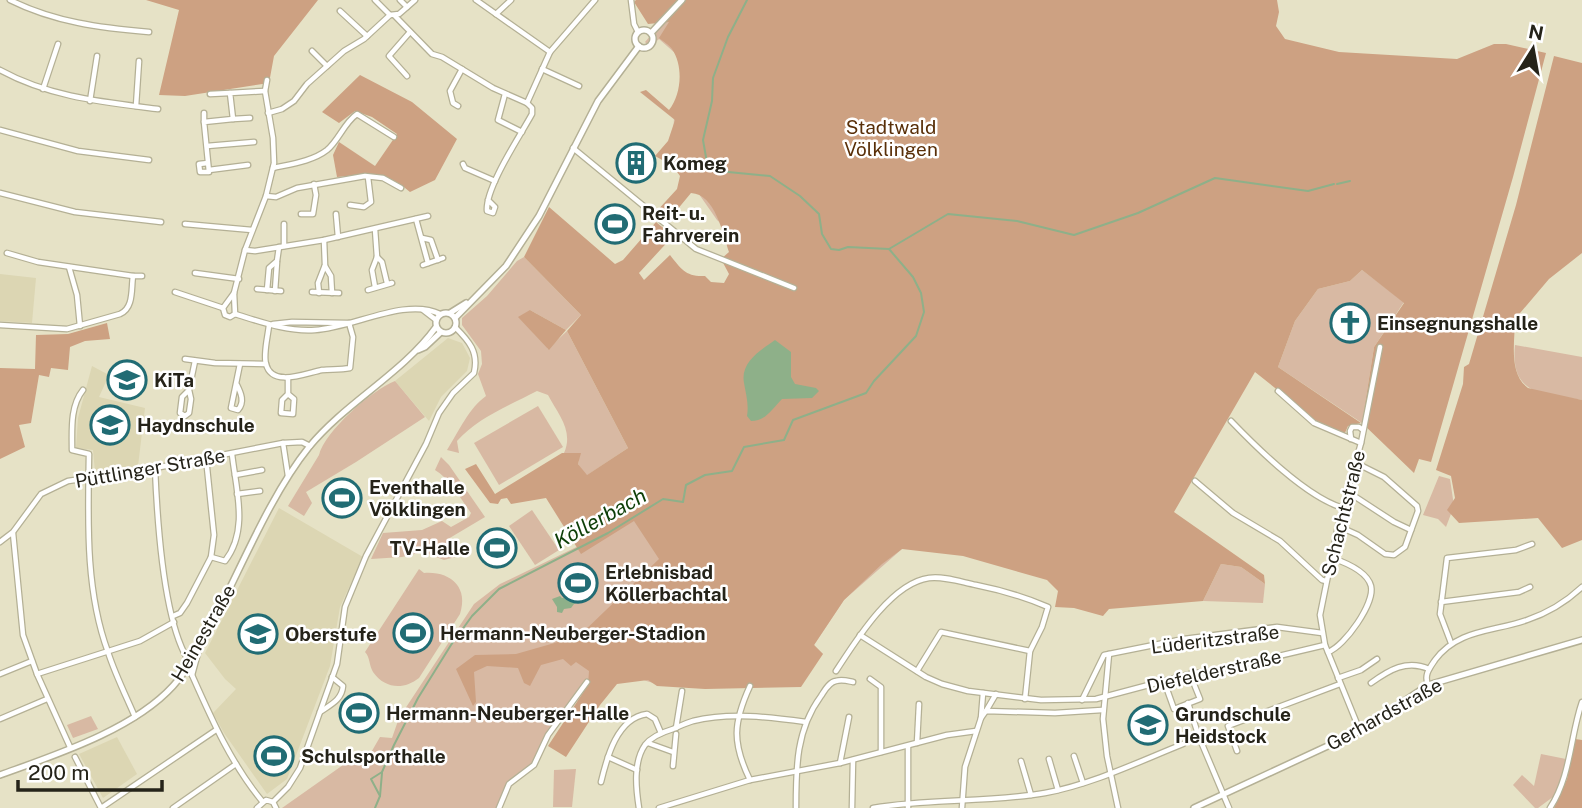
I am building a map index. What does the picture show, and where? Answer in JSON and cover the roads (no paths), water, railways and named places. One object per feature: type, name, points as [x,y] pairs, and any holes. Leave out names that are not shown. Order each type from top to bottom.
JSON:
[{"type":"main road","points":[[652,33],[643,29],[638,32],[636,41],[639,46],[650,46],[653,41],[652,33],[682,0]]},
{"type":"main road","points":[[310,446],[330,425],[415,351],[425,347],[438,326],[440,314],[453,316],[506,266],[606,88],[639,46]]},
{"type":"main road","points":[[438,326],[454,329],[453,316]]},
{"type":"main road","name":"Heinestraße","points":[[0,775],[116,729],[172,687],[205,638],[288,476],[310,446]]},
{"type":"main road","name":"Gerhardstraße","points":[[1194,808],[1360,731],[1428,685],[1582,640]]},
{"type":"street","points":[[10,0],[45,14],[86,25],[149,32]]},
{"type":"street","points":[[375,0],[432,54],[527,103],[532,112],[495,181],[488,200]]},
{"type":"street","points":[[400,0],[407,7]]},
{"type":"street","points":[[268,113],[282,109],[294,101],[307,84],[347,49],[415,0]]},
{"type":"street","points":[[476,0],[550,52]]},
{"type":"street","points":[[496,15],[511,0]]},
{"type":"street","points":[[527,103],[550,52],[595,0]]},
{"type":"street","points":[[631,0],[638,32]]},
{"type":"street","points":[[340,11],[367,36]]},
{"type":"street","points":[[407,76],[389,56],[410,32]]},
{"type":"street","points":[[43,89],[58,44]]},
{"type":"street","points":[[312,51],[327,66]]},
{"type":"street","points":[[90,101],[97,56]]},
{"type":"street","points":[[136,106],[139,61]]},
{"type":"street","points":[[458,106],[453,103],[450,91],[462,69]]},
{"type":"street","points":[[542,69],[579,86]]},
{"type":"street","points":[[0,70],[43,89],[90,101],[158,109]]},
{"type":"street","points":[[223,308],[234,293],[239,279],[273,168],[274,138],[265,91],[267,80]]},
{"type":"street","points":[[210,94],[265,91]]},
{"type":"street","points":[[230,93],[233,119]]},
{"type":"street","points":[[505,94],[498,120],[522,132]]},
{"type":"street","points":[[204,113],[209,170]]},
{"type":"street","points":[[273,168],[315,157],[328,149],[356,114],[394,137]]},
{"type":"street","points":[[204,122],[250,118]]},
{"type":"street","points":[[0,130],[78,151],[149,160]]},
{"type":"street","points":[[206,146],[254,142]]},
{"type":"street","points":[[573,148],[696,249],[794,288]]},
{"type":"street","points":[[208,163],[199,164],[200,172],[248,165]]},
{"type":"street","points":[[463,164],[465,168],[495,181]]},
{"type":"street","points":[[266,196],[276,197],[314,184],[368,177],[383,178],[401,188]]},
{"type":"street","points":[[350,205],[364,207],[371,202],[368,177]]},
{"type":"street","points":[[300,214],[313,214],[316,195],[314,184]]},
{"type":"street","points":[[0,193],[75,212],[161,222]]},
{"type":"street","points":[[336,214],[338,237]]},
{"type":"street","points":[[246,250],[255,251],[324,240],[428,216]]},
{"type":"street","points":[[416,219],[426,264],[441,259],[431,240],[422,238]]},
{"type":"street","points":[[185,224],[252,230]]},
{"type":"street","points":[[257,289],[278,291],[277,261],[282,247],[284,224]]},
{"type":"street","points":[[375,229],[377,257],[372,270],[375,287]]},
{"type":"street","points":[[319,293],[318,283],[325,265],[324,240]]},
{"type":"street","points":[[7,253],[38,262],[142,276]]},
{"type":"street","points":[[368,289],[389,283],[382,262],[377,257]]},
{"type":"street","points":[[267,290],[269,268],[277,261]]},
{"type":"street","points":[[325,265],[331,276],[332,293]]},
{"type":"street","points":[[69,267],[77,295],[80,327]]},
{"type":"street","points":[[195,274],[239,279]]},
{"type":"street","points":[[0,325],[67,329],[127,312],[133,276]]},
{"type":"street","points":[[175,292],[223,308]]},
{"type":"street","points":[[312,292],[339,293]]},
{"type":"street","points":[[234,293],[235,314]]},
{"type":"street","points":[[223,308],[225,315],[230,317],[235,314],[269,325],[312,331],[339,327],[408,308],[440,314]]},
{"type":"street","points":[[423,309],[438,326]]},
{"type":"street","points":[[269,325],[292,322],[349,323]]},
{"type":"street","points":[[269,325],[266,364],[271,373],[288,378],[324,370],[350,368],[353,337],[349,323]]},
{"type":"street","points":[[273,802],[296,776],[337,664],[345,607],[366,556],[426,444],[439,413],[453,393],[474,373],[476,355],[464,337],[454,329]]},
{"type":"street","name":"Schachtstraße","points":[[1360,731],[1325,645],[1321,604],[1338,526],[1364,431],[1380,347]]},
{"type":"street","points":[[185,359],[266,364]]},
{"type":"street","points":[[189,390],[183,397],[180,413],[185,416],[189,413],[189,390],[195,361]]},
{"type":"street","points":[[237,385],[242,394],[238,410],[231,408],[240,364]]},
{"type":"street","points":[[288,378],[288,394],[282,400],[281,413],[293,414],[294,399],[288,394]]},
{"type":"street","points":[[83,390],[79,394],[73,415],[72,450],[89,454],[92,575],[97,612],[107,651],[135,717]]},
{"type":"street","points":[[1278,391],[1314,423],[1361,443]]},
{"type":"street","points":[[1231,421],[1280,468],[1343,508]]},
{"type":"street","points":[[1351,439],[1352,427],[1359,427],[1364,431]]},
{"type":"street","name":"Püttlinger Straße","points":[[0,542],[13,532],[41,494],[68,481],[155,468],[282,443],[302,442],[310,446]]},
{"type":"street","points":[[282,443],[288,476]]},
{"type":"street","points":[[211,557],[225,561],[238,538],[240,524],[232,454]]},
{"type":"street","points":[[37,674],[155,634],[180,613],[211,557],[214,535],[206,458]]},
{"type":"street","points":[[1338,526],[1359,535],[1387,555],[1401,552],[1418,511],[1415,503],[1384,477],[1356,463]]},
{"type":"street","points":[[155,468],[159,536],[174,619],[192,676],[216,730],[236,764],[262,801],[273,802]]},
{"type":"street","points":[[234,475],[262,470]]},
{"type":"street","points":[[1195,481],[1233,513],[1280,541],[1326,581]]},
{"type":"street","points":[[237,494],[260,491]]},
{"type":"street","points":[[1348,492],[1411,530]]},
{"type":"street","points":[[13,532],[23,635],[47,699],[70,747]]},
{"type":"street","points":[[1451,643],[1441,619],[1440,602],[1447,558],[1516,550],[1532,544]]},
{"type":"street","points":[[1328,652],[1350,634],[1371,591],[1369,581],[1364,575],[1331,558]]},
{"type":"street","points":[[836,671],[877,613],[891,600],[914,583],[925,578],[938,578],[994,589],[1048,607],[1030,651],[1025,699]]},
{"type":"street","points":[[1440,602],[1519,592],[1530,587]]},
{"type":"street","points":[[1428,685],[1426,675],[1451,643],[1473,633],[1527,621],[1550,611],[1582,587]]},
{"type":"street","name":"Lüderitzstraße","points":[[1109,654],[1184,639],[1277,627],[1322,632]]},
{"type":"street","points":[[917,671],[941,632],[1030,651]]},
{"type":"street","name":"Diefelderstraße","points":[[860,635],[917,671],[955,688],[1025,699],[1082,700],[1103,697],[1190,674],[1228,668],[1325,645]]},
{"type":"street","points":[[192,676],[205,638]]},
{"type":"street","points":[[1082,700],[1099,662],[1104,655],[1109,654],[1102,709],[1110,773],[1118,808]]},
{"type":"street","points":[[1237,751],[1228,726],[1339,681],[1377,659]]},
{"type":"street","points":[[0,674],[32,661]]},
{"type":"street","points":[[1371,683],[1400,666],[1419,665],[1430,668]]},
{"type":"street","points":[[1164,681],[1174,709],[1200,699],[1190,674]]},
{"type":"street","points":[[319,712],[342,692],[343,686],[332,677]]},
{"type":"street","points":[[870,679],[881,687],[881,752]]},
{"type":"street","points":[[796,808],[795,771],[799,743],[806,722],[826,688],[836,681],[853,682]]},
{"type":"street","points":[[499,808],[509,785],[534,765],[548,735],[587,682]]},
{"type":"street","points":[[750,686],[741,705],[736,742],[737,753],[750,780]]},
{"type":"street","points":[[673,766],[682,691]]},
{"type":"street","points":[[962,808],[965,767],[981,718],[984,693]]},
{"type":"street","points":[[981,718],[996,694]]},
{"type":"street","points":[[0,719],[47,699]]},
{"type":"street","points":[[1550,808],[1565,774],[1582,702]]},
{"type":"street","points":[[917,743],[919,704]]},
{"type":"street","points":[[1188,704],[1229,808]]},
{"type":"street","points":[[986,711],[1055,713],[1102,709]]},
{"type":"street","points":[[601,782],[615,740],[626,724],[640,715],[652,716],[661,733]]},
{"type":"street","points":[[639,808],[636,788],[639,757],[647,743],[661,733],[676,731],[691,721],[739,716],[765,716],[806,722]]},
{"type":"street","points":[[839,763],[849,717]]},
{"type":"street","points":[[75,757],[101,808],[216,730]]},
{"type":"street","points":[[659,808],[750,780],[853,760],[947,735],[976,731]]},
{"type":"street","points":[[647,743],[673,752]]},
{"type":"street","points":[[873,808],[962,799],[1005,798],[1058,790],[1183,744]]},
{"type":"street","points":[[908,747],[908,805]]},
{"type":"street","points":[[1074,756],[1083,783]]},
{"type":"street","points":[[608,757],[638,770]]},
{"type":"street","points":[[852,808],[853,760]]},
{"type":"street","points":[[1049,760],[1058,790]]},
{"type":"street","points":[[1021,761],[1031,795]]},
{"type":"street","points":[[173,808],[236,764]]},
{"type":"street","points":[[257,808],[262,801]]},
{"type":"street","points":[[273,802],[276,808]]},
{"type":"waterway","name":"Köllerbach","points":[[375,808],[380,796],[371,779],[382,772],[418,698],[451,645],[472,616],[499,589],[608,533],[663,499],[683,502],[686,485],[705,475],[732,471],[744,447],[784,440],[793,420],[866,393],[916,336],[924,312],[921,293],[913,277],[889,249],[831,249],[822,234],[819,214],[800,196],[770,176],[718,171],[707,163],[703,140],[712,101],[713,78],[728,37],[747,0]]},
{"type":"waterway","points":[[889,249],[948,214],[1017,221],[1074,235],[1138,213],[1215,178],[1308,191],[1334,184]]},
{"type":"waterway","points":[[1337,184],[1350,181]]},
{"type":"waterway","name":"Köllerbach","points":[[380,796],[382,773]]},
{"type":"place","name":"Komeg","points":[[636,163]]},
{"type":"place","name":"Reit- u. Fahrverein","points":[[615,224]]},
{"type":"place","name":"Einsegnungshalle","points":[[1350,323]]},
{"type":"place","name":"KiTa","points":[[127,380]]},
{"type":"place","name":"Haydnschule","points":[[110,425]]},
{"type":"place","name":"Eventhalle Völklingen","points":[[342,498]]},
{"type":"place","name":"TV-Halle","points":[[497,548]]},
{"type":"place","name":"Erlebnisbad Köllerbachtal","points":[[578,583]]},
{"type":"place","name":"Hermann-Neuberger-Stadion","points":[[413,633]]},
{"type":"place","name":"Oberstufe","points":[[258,634]]},
{"type":"place","name":"Hermann-Neuberger-Halle","points":[[359,713]]},
{"type":"place","name":"Grundschule Heidstock","points":[[1148,725]]},
{"type":"place","name":"Schulsporthalle","points":[[274,756]]},
{"type":"park label","name":"Stadtwald Völklingen","points":[[891,138]]}]
